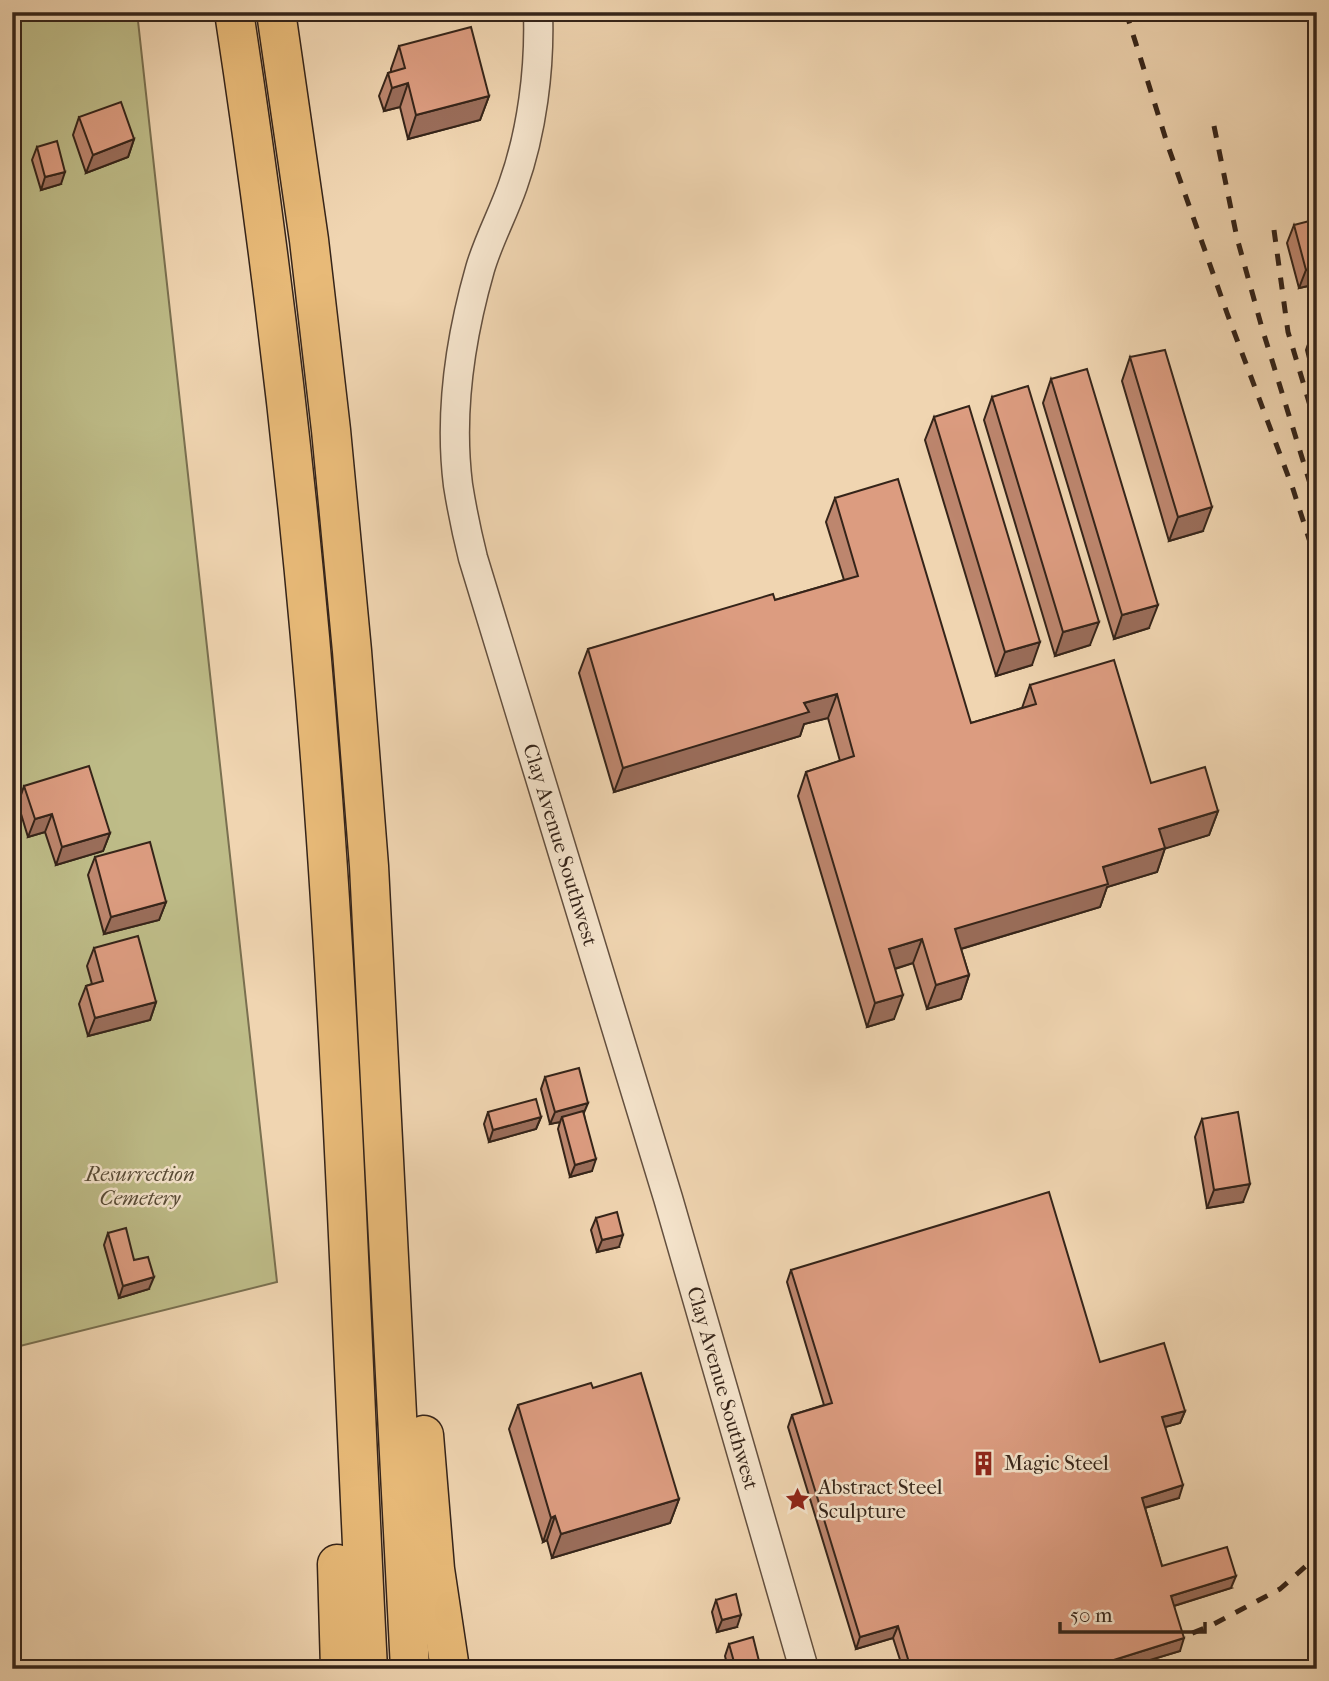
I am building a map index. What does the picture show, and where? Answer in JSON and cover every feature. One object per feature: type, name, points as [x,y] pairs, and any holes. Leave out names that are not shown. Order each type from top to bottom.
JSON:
[{"type":"highway","points":[[234,12],[271,276],[304,569],[323,796],[333,945],[368,1669]]},
{"type":"highway","points":[[276,12],[307,228],[333,444],[356,691],[369,866],[410,1669]]},
{"type":"highway","points":[[378,1038],[418,1356],[435,1569],[450,1669]]},
{"type":"highway","points":[[340,1669],[333,1399],[345,1198]]},
{"type":"street","name":"Clay Avenue Southwest","points":[[538,12],[536,74],[531,113],[514,184],[479,273],[457,381],[455,427],[458,482],[464,520],[473,558],[706,1327],[804,1669]]},
{"type":"green space","name":"Resurrection Cemetery","points":[[12,12],[137,12],[277,1282],[12,1348]]},
{"type":"building","points":[[471,27],[489,96],[416,115],[408,83],[392,88],[388,73],[405,68],[399,46]]},
{"type":"building","points":[[121,102],[134,139],[93,155],[79,117]]},
{"type":"building","points":[[57,141],[65,172],[45,177],[37,147]]},
{"type":"building","points":[[1317,219],[1317,268],[1306,270],[1294,225]]},
{"type":"building","points":[[1165,350],[1212,507],[1178,517],[1130,357]]},
{"type":"building","points":[[1087,369],[1158,605],[1122,615],[1051,379]]},
{"type":"building","points":[[1028,386],[1099,622],[1063,632],[992,397]]},
{"type":"building","points":[[969,406],[1040,642],[1005,652],[934,417]]},
{"type":"building","points":[[898,479],[971,723],[1036,704],[1030,685],[1114,660],[1151,783],[1205,767],[1218,811],[1159,829],[1165,848],[1103,867],[1108,884],[955,929],[969,975],[936,985],[922,939],[889,949],[903,995],[875,1003],[806,772],[854,756],[837,694],[804,703],[809,712],[623,768],[588,649],[773,594],[775,600],[858,576],[835,498]]},
{"type":"building","points":[[89,766],[110,833],[62,847],[52,814],[35,819],[24,786]]},
{"type":"building","points":[[150,842],[166,902],[111,917],[95,857]]},
{"type":"building","points":[[138,936],[156,1002],[95,1018],[86,986],[103,981],[94,948]]},
{"type":"building","points":[[579,1068],[588,1103],[555,1112],[545,1077]]},
{"type":"building","points":[[536,1099],[541,1117],[493,1130],[488,1112]]},
{"type":"building","points":[[583,1111],[596,1159],[575,1165],[562,1117]]},
{"type":"building","points":[[1238,1112],[1250,1184],[1214,1190],[1202,1119]]},
{"type":"building","name":"Magic Steel","points":[[1049,1192],[1100,1362],[1164,1343],[1185,1411],[1162,1417],[1183,1485],[1142,1498],[1162,1566],[1227,1547],[1236,1576],[1171,1596],[1184,1638],[1085,1669],[911,1669],[898,1626],[860,1637],[792,1415],[832,1403],[791,1270]]},
{"type":"building","points":[[617,1212],[623,1235],[602,1240],[596,1218]]},
{"type":"building","points":[[126,1228],[134,1260],[148,1257],[154,1277],[123,1286],[108,1233]]},
{"type":"building","points":[[641,1373],[679,1499],[561,1534],[555,1516],[551,1518],[518,1405],[591,1383],[593,1388]]},
{"type":"building","points":[[736,1594],[741,1615],[722,1620],[716,1600]]},
{"type":"building","points":[[753,1637],[760,1665],[736,1669],[729,1644]]},
{"type":"railway","points":[[1126,12],[1168,146],[1293,489],[1317,564]]},
{"type":"railway","points":[[1214,126],[1237,238],[1317,506]]},
{"type":"railway","points":[[1274,230],[1288,332],[1317,429]]},
{"type":"railway","points":[[1170,1642],[1210,1626],[1280,1589],[1317,1556]]},
{"type":"place","name":"Magic Steel","points":[[984,1463]]},
{"type":"place","name":"Abstract Steel Sculpture","points":[[798,1499]]}]
